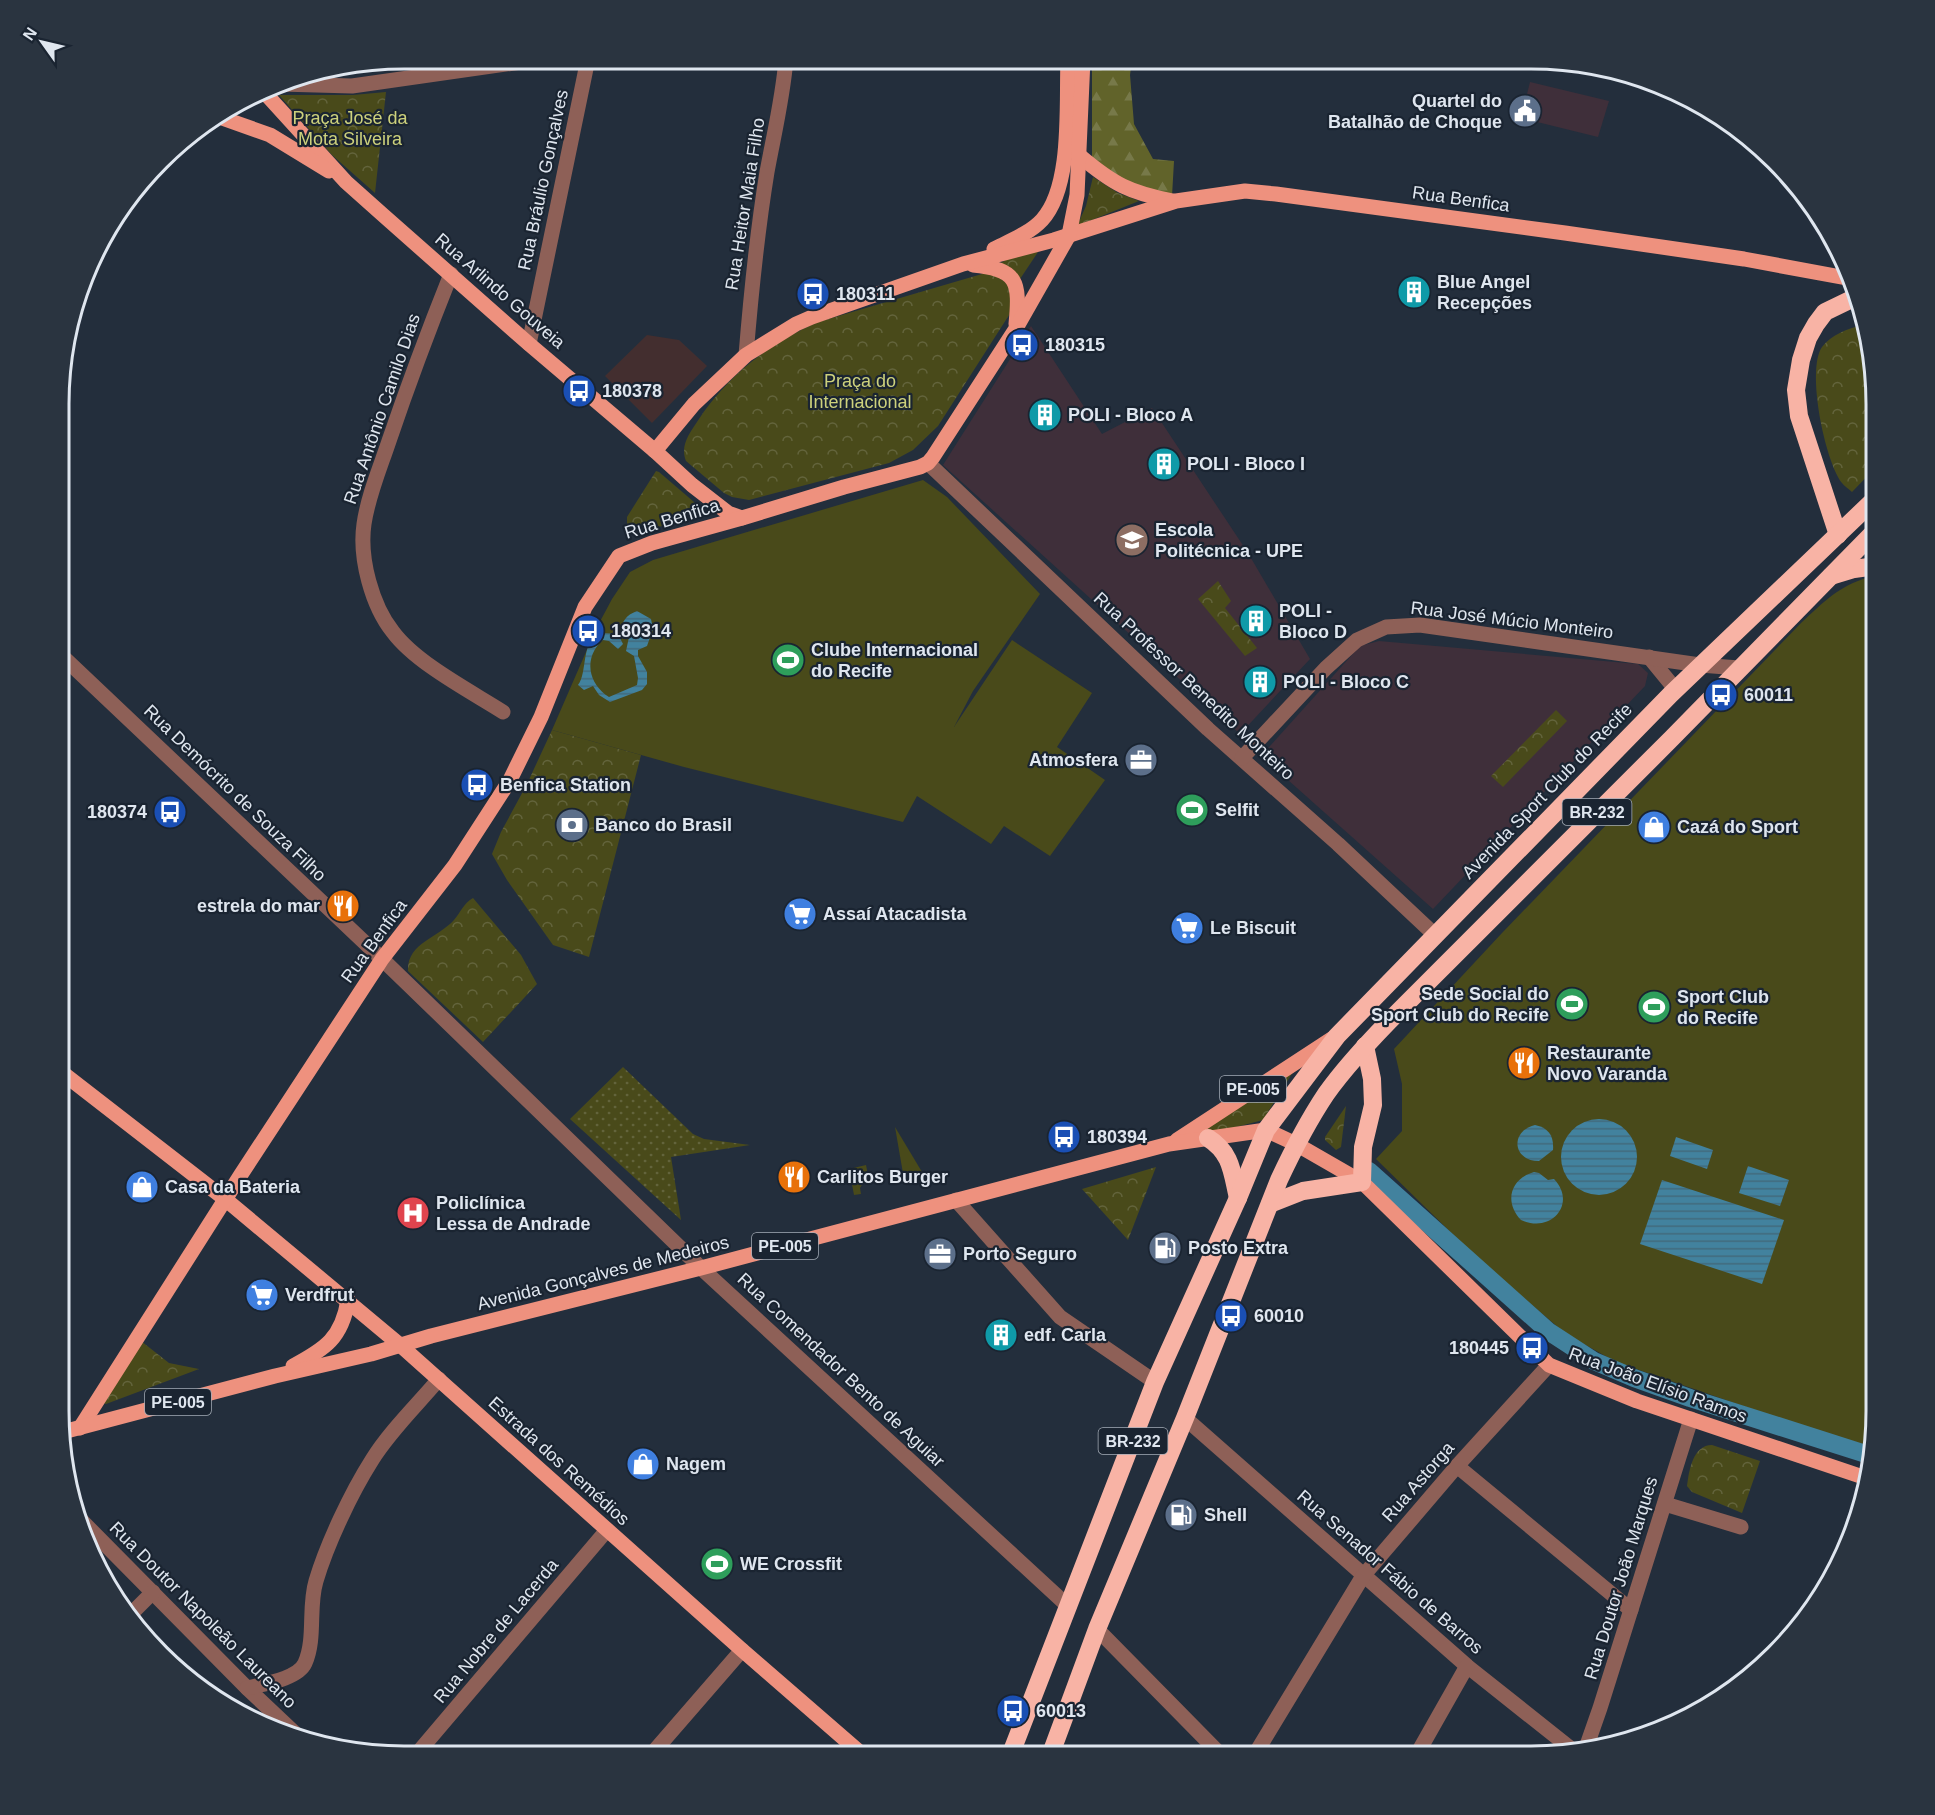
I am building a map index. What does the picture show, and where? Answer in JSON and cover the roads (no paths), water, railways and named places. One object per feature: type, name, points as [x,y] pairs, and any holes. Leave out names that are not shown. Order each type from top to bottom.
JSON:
[{"type":"highway","points":[[1838,535],[1799,416],[1796,390],[1801,360],[1808,338],[1816,324],[1826,312],[1849,300]]},
{"type":"highway","name":"Avenida Sport Club do Recife","points":[[1266,1130],[1337,1036],[1700,665],[1866,508]]},
{"type":"highway","name":"BR-232","points":[[1054,1746],[1097,1629],[1185,1418],[1270,1204],[1296,1144],[1326,1094],[1365,1047],[1473,935],[1672,738],[1866,540]]},
{"type":"highway","points":[[1829,576],[1866,567]]},
{"type":"highway","points":[[1270,1204],[1303,1191],[1362,1182],[1363,1147],[1373,1105],[1372,1079],[1365,1047]]},
{"type":"highway","name":"BR-232","points":[[1014,1746],[1155,1382],[1266,1130]]},
{"type":"highway","points":[[1208,1138],[1220,1146],[1226,1154],[1238,1198]]},
{"type":"main road","points":[[963,264],[1036,226],[1050,208],[1060,185],[1063,166],[1068,69]]},
{"type":"main road","points":[[927,463],[1015,330],[1069,235],[1075,210],[1080,156],[1083,69]]},
{"type":"main road","name":"Rua Arlindo Gouveia","points":[[269,98],[346,182],[529,344],[655,451]]},
{"type":"main road","name":"Rua Arlindo Gouveia","points":[[228,120],[270,135],[346,182]]},
{"type":"main road","points":[[1080,156],[1104,176],[1124,188],[1144,195],[1176,201]]},
{"type":"main road","name":"Rua Benfica","points":[[742,518],[728,513],[692,485],[655,451],[724,374],[746,355],[796,324],[812,317],[963,264],[1069,235],[1176,201],[1245,191],[1276,194],[1643,244],[1840,276]]},
{"type":"main road","points":[[963,264],[994,267],[1011,277],[1018,299],[1015,330]]},
{"type":"main road","points":[[629,428],[645,433],[663,432],[677,425]]},
{"type":"main road","name":"Rua Benfica","points":[[80,1428],[225,1199],[382,959],[454,865],[510,780],[541,717],[585,607],[620,556],[652,543],[927,463]]},
{"type":"main road","name":"Avenida Gonçalves de Medeiros","points":[[1169,1144],[1337,1036]]},
{"type":"main road","name":"Estrada dos Remédios","points":[[69,1078],[225,1199],[348,1300],[439,1378],[851,1746]]},
{"type":"main road","points":[[1266,1130],[1296,1144]]},
{"type":"main road","name":"Avenida Gonçalves de Medeiros","points":[[80,1428],[701,1268],[1169,1144],[1266,1130]]},
{"type":"main road","name":"Rua João Elísio Ramos","points":[[1296,1144],[1362,1182],[1549,1365],[1636,1401],[1860,1476]]},
{"type":"main road","points":[[275,1376],[318,1353],[329,1344],[343,1322],[348,1300]]},
{"type":"main road","name":"PE-005","points":[[70,1430],[80,1428]]},
{"type":"street","points":[[304,85],[352,86],[472,69]]},
{"type":"street","name":"Rua Bráulio Gonçalves","points":[[529,344],[586,69]]},
{"type":"street","name":"Rua Heitor Maia Filho","points":[[746,355],[753,270],[785,69]]},
{"type":"street","name":"Rua Antônio Camilo Dias","points":[[451,274],[423,344],[369,499],[363,526],[366,567],[371,589],[381,613],[393,632],[412,654],[503,712]]},
{"type":"street","name":"Rua Professor Benedito Monteiro","points":[[927,463],[1208,729],[1436,936]]},
{"type":"street","name":"Rua José Múcio Monteiro","points":[[1242,758],[1326,668],[1357,640],[1386,627],[1420,625],[1700,665],[1739,668]]},
{"type":"street","points":[[1649,657],[1676,690]]},
{"type":"street","name":"Rua Demócrito de Souza Filho","points":[[69,663],[382,959]]},
{"type":"street","name":"Rua Comendador Bento de Aguiar","points":[[382,959],[701,1268],[1069,1607]]},
{"type":"street","points":[[956,1200],[1060,1317],[1155,1382]]},
{"type":"street","name":"Rua Astorga","points":[[1260,1746],[1363,1576],[1456,1466],[1549,1365]]},
{"type":"street","points":[[247,1688],[286,1677],[300,1670],[305,1664],[315,1584],[343,1515],[372,1459],[439,1378]]},
{"type":"street","name":"Rua Senador Fábio de Barros","points":[[1185,1418],[1467,1666],[1565,1744]]},
{"type":"street","name":"Rua Doutor João Marques","points":[[1588,1741],[1691,1419]]},
{"type":"street","points":[[1456,1466],[1631,1610]]},
{"type":"street","points":[[1665,1504],[1741,1527]]},
{"type":"street","name":"Rua Nobre de Lacerda","points":[[423,1746],[607,1530]]},
{"type":"street","name":"Rua Doutor Napoleão Laureano","points":[[92,1531],[284,1723]]},
{"type":"street","points":[[135,1610],[153,1592]]},
{"type":"street","points":[[1097,1629],[1212,1746]]},
{"type":"street","points":[[659,1746],[742,1650]]},
{"type":"street","points":[[1422,1746],[1467,1666]]},
{"type":"water","points":[[637,611],[651,619],[653,629],[647,646],[638,650],[638,656],[647,672],[647,684],[642,690],[610,702],[599,695],[593,686],[584,690],[578,685],[583,673],[587,650],[594,637],[606,633],[621,633],[625,619]],"holes":[[[634,623],[638,626],[639,633],[634,637],[629,637],[626,651],[634,656],[637,685],[609,697],[596,685],[593,678],[591,670],[593,654],[603,640],[609,641],[618,649],[623,644],[620,638],[626,634],[625,628]]]},
{"type":"water","points":[[1599,1119],[1614,1122],[1626,1130],[1634,1142],[1637,1157],[1634,1172],[1626,1184],[1614,1192],[1599,1195],[1584,1192],[1572,1184],[1564,1172],[1561,1157],[1564,1142],[1572,1130],[1584,1122]]},
{"type":"water","points":[[1535,1125],[1547,1131],[1553,1145],[1553,1150],[1539,1161],[1523,1156],[1518,1145],[1521,1133]]},
{"type":"water","points":[[1676,1137],[1713,1150],[1707,1169],[1670,1156]]},
{"type":"water","points":[[1748,1166],[1789,1180],[1780,1206],[1739,1193]]},
{"type":"water","points":[[1534,1172],[1548,1180],[1554,1179],[1563,1198],[1558,1214],[1542,1223],[1521,1220],[1512,1206],[1512,1192],[1515,1186],[1519,1180]]},
{"type":"water","points":[[1662,1180],[1784,1220],[1762,1284],[1640,1244]]},
{"type":"waterway","points":[[1369,1171],[1548,1331],[1594,1361],[1690,1398],[1863,1453]]},
{"type":"place","name":"Quartel do Batalhão de Choque","points":[[1525,111]]},
{"type":"place","name":"Blue Angel Recepções","points":[[1414,292]]},
{"type":"place","name":"180311","points":[[813,294]]},
{"type":"place","name":"180315","points":[[1022,345]]},
{"type":"place","name":"180378","points":[[579,391]]},
{"type":"place","name":"POLI - Bloco A","points":[[1045,415]]},
{"type":"place","name":"POLI - Bloco I","points":[[1164,464]]},
{"type":"place","name":"Escola Politécnica - UPE","points":[[1132,540]]},
{"type":"place","name":"POLI - Bloco D","points":[[1256,621]]},
{"type":"place","name":"180314","points":[[588,631]]},
{"type":"place","name":"Clube Internacional do Recife","points":[[788,660]]},
{"type":"place","name":"POLI - Bloco C","points":[[1260,682]]},
{"type":"place","name":"60011","points":[[1721,695]]},
{"type":"place","name":"Atmosfera","points":[[1141,760]]},
{"type":"place","name":"Benfica Station","points":[[477,785]]},
{"type":"place","name":"Selfit","points":[[1192,810]]},
{"type":"place","name":"180374","points":[[170,812]]},
{"type":"place","name":"Banco do Brasil","points":[[572,825]]},
{"type":"place","name":"Cazá do Sport","points":[[1654,827]]},
{"type":"place","name":"estrela do mar","points":[[343,906]]},
{"type":"place","name":"Assaí Atacadista","points":[[800,914]]},
{"type":"place","name":"Le Biscuit","points":[[1187,928]]},
{"type":"place","name":"Sede Social do Sport Club do Recife","points":[[1572,1004]]},
{"type":"place","name":"Sport Club do Recife","points":[[1654,1007]]},
{"type":"place","name":"Restaurante Novo Varanda","points":[[1524,1063]]},
{"type":"place","name":"180394","points":[[1064,1137]]},
{"type":"place","name":"Carlitos Burger","points":[[794,1177]]},
{"type":"place","name":"Casa da Bateria","points":[[142,1187]]},
{"type":"place","name":"Policlínica Lessa de Andrade","points":[[413,1213]]},
{"type":"place","name":"Posto Extra","points":[[1165,1248]]},
{"type":"place","name":"Porto Seguro","points":[[940,1254]]},
{"type":"place","name":"Verdfrut","points":[[262,1295]]},
{"type":"place","name":"60010","points":[[1231,1316]]},
{"type":"place","name":"edf. Carla","points":[[1001,1335]]},
{"type":"place","name":"180445","points":[[1532,1348]]},
{"type":"place","name":"Nagem","points":[[643,1464]]},
{"type":"place","name":"Shell","points":[[1181,1515]]},
{"type":"place","name":"WE Crossfit","points":[[717,1564]]},
{"type":"place","name":"60013","points":[[1013,1711]]},
{"type":"park label","name":"Praça José da Mota Silveira","points":[[350,128]]},
{"type":"park label","name":"Praça do Internacional","points":[[860,391]]}]
